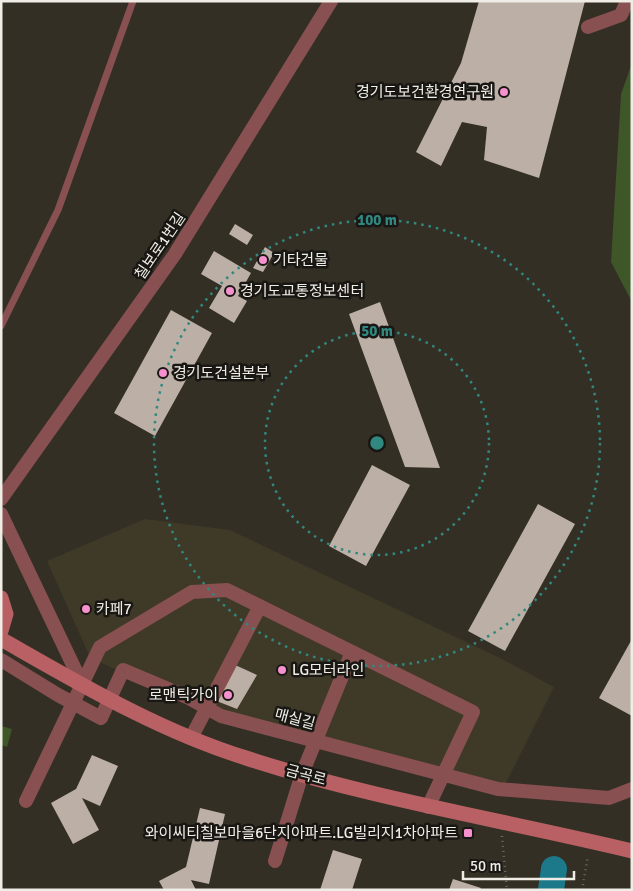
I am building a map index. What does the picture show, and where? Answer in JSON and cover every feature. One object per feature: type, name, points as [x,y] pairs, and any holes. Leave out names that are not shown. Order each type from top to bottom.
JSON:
[{"type":"main road","points":[[1,598],[6,614],[1,631]]},
{"type":"main road","name":"금곡로","points":[[1,639],[110,700],[191,738],[245,758],[428,807],[591,842],[630,847]]},
{"type":"street","name":"칠보로1번길","points":[[2,496],[175,254],[331,1]]},
{"type":"street","points":[[588,27],[621,15],[627,1]]},
{"type":"street","points":[[1,514],[83,686]]},
{"type":"street","points":[[26,801],[83,686],[100,647],[192,592],[227,590],[473,712],[428,807]]},
{"type":"street","points":[[191,738],[260,606]]},
{"type":"street","points":[[274,861],[302,774],[352,652]]},
{"type":"street","name":"매실길","points":[[1,660],[101,718],[123,670],[221,716],[498,789],[609,798],[632,789]]},
{"type":"lane","points":[[1,326],[58,210],[132,1]]},
{"type":"path","points":[[501,822],[507,890]]},
{"type":"path","points":[[582,890],[591,842]]},
{"type":"shaded area","points":[[145,519],[230,530],[500,658],[554,687],[505,785],[221,722],[90,657],[47,561]]},
{"type":"green space","points":[[632,63],[632,302],[611,262],[621,94]]},
{"type":"green space","points":[[1,726],[12,729],[7,747],[1,745]]},
{"type":"building","name":"경기도보건환경연구원","points":[[479,1],[585,1],[539,178],[484,160],[487,127],[462,122],[441,166],[416,152],[461,63]]},
{"type":"building","name":"기타건물","points":[[235,224],[253,235],[247,245],[229,234]]},
{"type":"building","name":"기타건물","points":[[265,247],[274,253],[263,272],[253,268]]},
{"type":"building","name":"경기도교통정보센터","points":[[214,251],[251,273],[238,296],[247,301],[234,323],[209,308],[222,286],[201,274]]},
{"type":"building","points":[[380,302],[440,468],[405,467],[349,314]]},
{"type":"building","name":"경기도건설본부","points":[[171,310],[212,333],[155,436],[114,413]]},
{"type":"building","points":[[372,465],[410,485],[366,566],[329,546]]},
{"type":"building","points":[[538,504],[575,524],[505,651],[468,631]]},
{"type":"building","points":[[632,639],[632,716],[599,698]]},
{"type":"building","points":[[233,664],[257,675],[237,709],[214,700]]},
{"type":"building","points":[[92,755],[118,766],[100,806],[82,798],[99,830],[73,844],[51,803],[76,789]]},
{"type":"building","points":[[200,808],[225,814],[209,884],[191,880],[196,890],[164,890],[159,881],[186,867]]},
{"type":"building","points":[[333,850],[362,859],[352,890],[320,890]]},
{"type":"building","points":[[453,879],[481,888],[480,890],[449,890]]},
{"type":"waterway","points":[[551,890],[554,869]]},
{"type":"place","name":"경기도보건환경연구원","points":[[504,92]]},
{"type":"place","name":"기타건물","points":[[263,260]]},
{"type":"place","name":"경기도교통정보센터","points":[[230,291]]},
{"type":"place","name":"경기도건설본부","points":[[163,373]]},
{"type":"place","name":"카페7","points":[[86,609]]},
{"type":"place","name":"LG모터라인","points":[[282,670]]},
{"type":"place","name":"로맨틱가이","points":[[228,695]]},
{"type":"place","name":"와이씨티칠보마을6단지아파트.LG빌리지1차아파트","points":[[468,833]]}]
